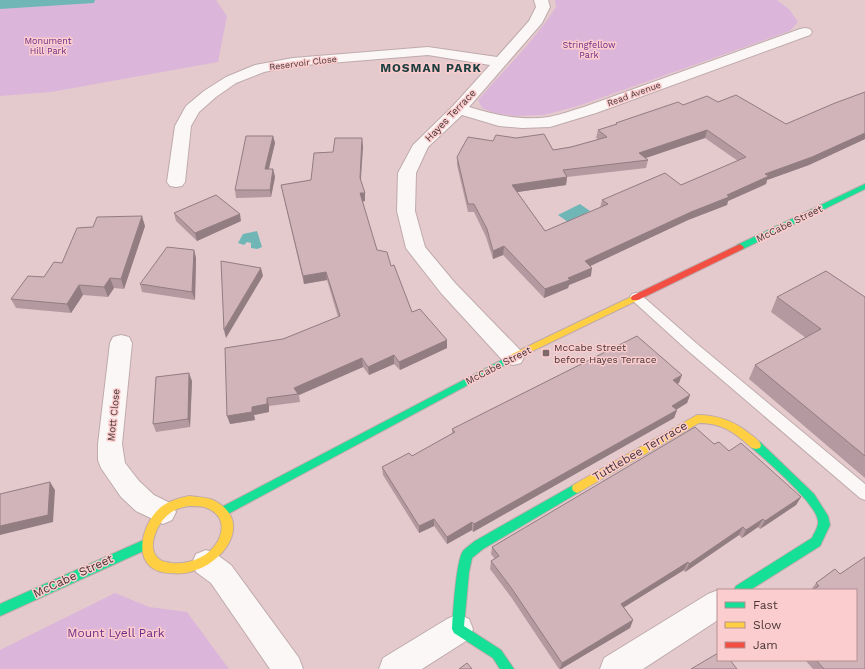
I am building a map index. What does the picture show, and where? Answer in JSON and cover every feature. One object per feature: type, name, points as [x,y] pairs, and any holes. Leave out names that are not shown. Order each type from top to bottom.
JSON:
[{"type":"street","name":"Hayes Terrace","points":[[513,357],[448,288],[416,248],[406,211],[407,173],[421,145],[458,109],[535,24],[543,7],[541,0]]},
{"type":"street","name":"Read Avenue","points":[[458,109],[499,121],[550,122],[590,110],[805,32]]},
{"type":"street","name":"Reservoir Close","points":[[176,182],[184,126],[192,109],[210,94],[231,80],[260,68],[293,62],[428,51],[500,62]]},
{"type":"street","name":"McCabe Street","points":[[222,512],[513,357],[865,186]]},
{"type":"street","name":"Mott Close","points":[[121,343],[110,444],[111,460],[117,472],[130,489],[145,503],[163,512]]},
{"type":"street","name":"Tuttlebee Terrrace","points":[[458,629],[463,572],[467,555],[479,545],[697,419],[711,417],[726,422],[741,432],[804,490],[817,505],[825,520],[822,532],[816,542],[742,589]]},
{"type":"street","points":[[189,501],[202,501],[214,505],[222,512],[227,522],[228,532],[224,544],[206,563],[193,569],[179,571],[166,569],[156,563],[149,554],[146,544],[151,526],[163,512],[176,504],[189,501]]},
{"type":"street","name":"McCabe Street","points":[[0,610],[146,544]]},
{"type":"street","points":[[206,563],[221,574],[288,669]]},
{"type":"street","points":[[615,669],[717,605]]},
{"type":"street","points":[[394,669],[458,629],[497,654],[508,669]]},
{"type":"lane","points":[[636,297],[691,346],[865,493]]},
{"type":"green space","name":"Monument Hill Park","points":[[0,0],[216,0],[227,16],[218,62],[51,92],[0,96]]},
{"type":"green space","name":"Stringfellow Park","points":[[555,0],[777,0],[789,9],[798,22],[790,31],[578,106],[544,115],[516,116],[494,113],[482,108],[478,100],[538,32],[556,7]]},
{"type":"green space","name":"Mount Lyell Park","points":[[115,593],[149,607],[187,612],[229,669],[0,669],[0,650]]},
{"type":"water","points":[[0,0],[95,0],[94,3],[0,9]]},
{"type":"water","points":[[580,204],[590,211],[568,222],[558,215]]},
{"type":"water","points":[[257,231],[262,247],[257,249],[251,248],[251,243],[247,242],[244,245],[238,243],[243,234]]},
{"type":"building","points":[[865,92],[865,133],[812,157],[765,174],[769,176],[727,195],[729,197],[691,212],[585,261],[592,268],[568,278],[570,280],[545,289],[504,246],[493,251],[487,229],[474,204],[468,204],[457,157],[468,137],[493,141],[496,135],[516,138],[544,134],[553,150],[571,147],[607,137],[598,130],[617,124],[616,123],[678,102],[683,105],[707,96],[718,102],[736,95],[786,124]],"holes":[[[707,130],[746,157],[681,185],[665,173],[602,200],[608,204],[545,231],[512,185],[567,177],[563,170],[648,160],[639,153]]]},
{"type":"building","points":[[246,136],[273,136],[265,169],[273,169],[270,190],[235,190]]},
{"type":"building","points":[[335,138],[362,138],[360,178],[365,193],[360,193],[377,250],[387,252],[391,266],[394,265],[412,312],[420,309],[447,340],[399,362],[394,355],[368,367],[362,358],[294,388],[298,394],[267,398],[267,404],[252,407],[252,412],[227,416],[225,348],[283,339],[340,316],[326,272],[303,276],[281,185],[311,180],[314,153],[333,152]]},
{"type":"building","points":[[216,195],[240,214],[195,233],[174,213]]},
{"type":"building","points":[[142,216],[121,279],[110,278],[104,287],[79,285],[67,304],[11,299],[28,276],[44,277],[54,262],[62,263],[77,228],[93,227],[97,217]]},
{"type":"building","points":[[167,247],[194,250],[192,292],[140,284]]},
{"type":"building","points":[[221,261],[261,268],[224,330]]},
{"type":"building","points":[[826,271],[865,297],[865,456],[755,365],[821,329],[777,297]]},
{"type":"building","points":[[637,336],[682,375],[673,380],[690,395],[672,406],[677,410],[474,524],[472,522],[447,537],[434,519],[419,526],[382,467],[409,453],[412,456],[455,432],[452,429]]},
{"type":"building","points":[[189,373],[188,419],[153,424],[156,377]]},
{"type":"building","points":[[695,427],[714,444],[719,442],[729,451],[741,443],[801,497],[765,521],[763,519],[746,530],[743,527],[689,564],[688,562],[621,604],[633,620],[562,663],[512,589],[491,561],[499,556],[492,547]]},
{"type":"building","points":[[50,482],[48,515],[0,526],[0,494]]},
{"type":"building","points":[[865,557],[865,669],[824,669],[817,661],[857,661],[857,589],[814,589],[819,586],[816,583],[835,569],[840,574]]},
{"type":"building","points":[[717,654],[717,661],[731,661],[737,669],[691,669]]},
{"type":"building","points":[[467,663],[472,669],[459,669]]},
{"type":"traffic: fast","points":[[740,247],[865,186]]},
{"type":"traffic: fast","points":[[222,512],[515,356]]},
{"type":"traffic: fast","points":[[742,589],[816,542],[824,525],[824,519],[810,497],[756,445]]},
{"type":"traffic: fast","points":[[508,669],[497,654],[458,629],[463,572],[467,555],[479,545],[577,488]]},
{"type":"traffic: fast","points":[[0,610],[146,544]]},
{"type":"traffic: slow","points":[[515,356],[635,298]]},
{"type":"traffic: slow","points":[[577,488],[697,419],[715,420],[729,425],[742,433],[756,445]]},
{"type":"traffic: slow","points":[[189,501],[210,504],[222,512],[228,524],[227,536],[220,548],[209,558],[196,566],[179,569],[162,567],[155,563],[150,557],[148,550],[148,542],[153,526],[157,519],[168,508],[189,501]]},
{"type":"traffic: jam","points":[[635,298],[740,247]]},
{"type":"place","name":"McCabe Street before Hayes Terrace","points":[[546,353]]},
{"type":"district","name":"MOSMAN PARK","points":[[431,68]]}]
